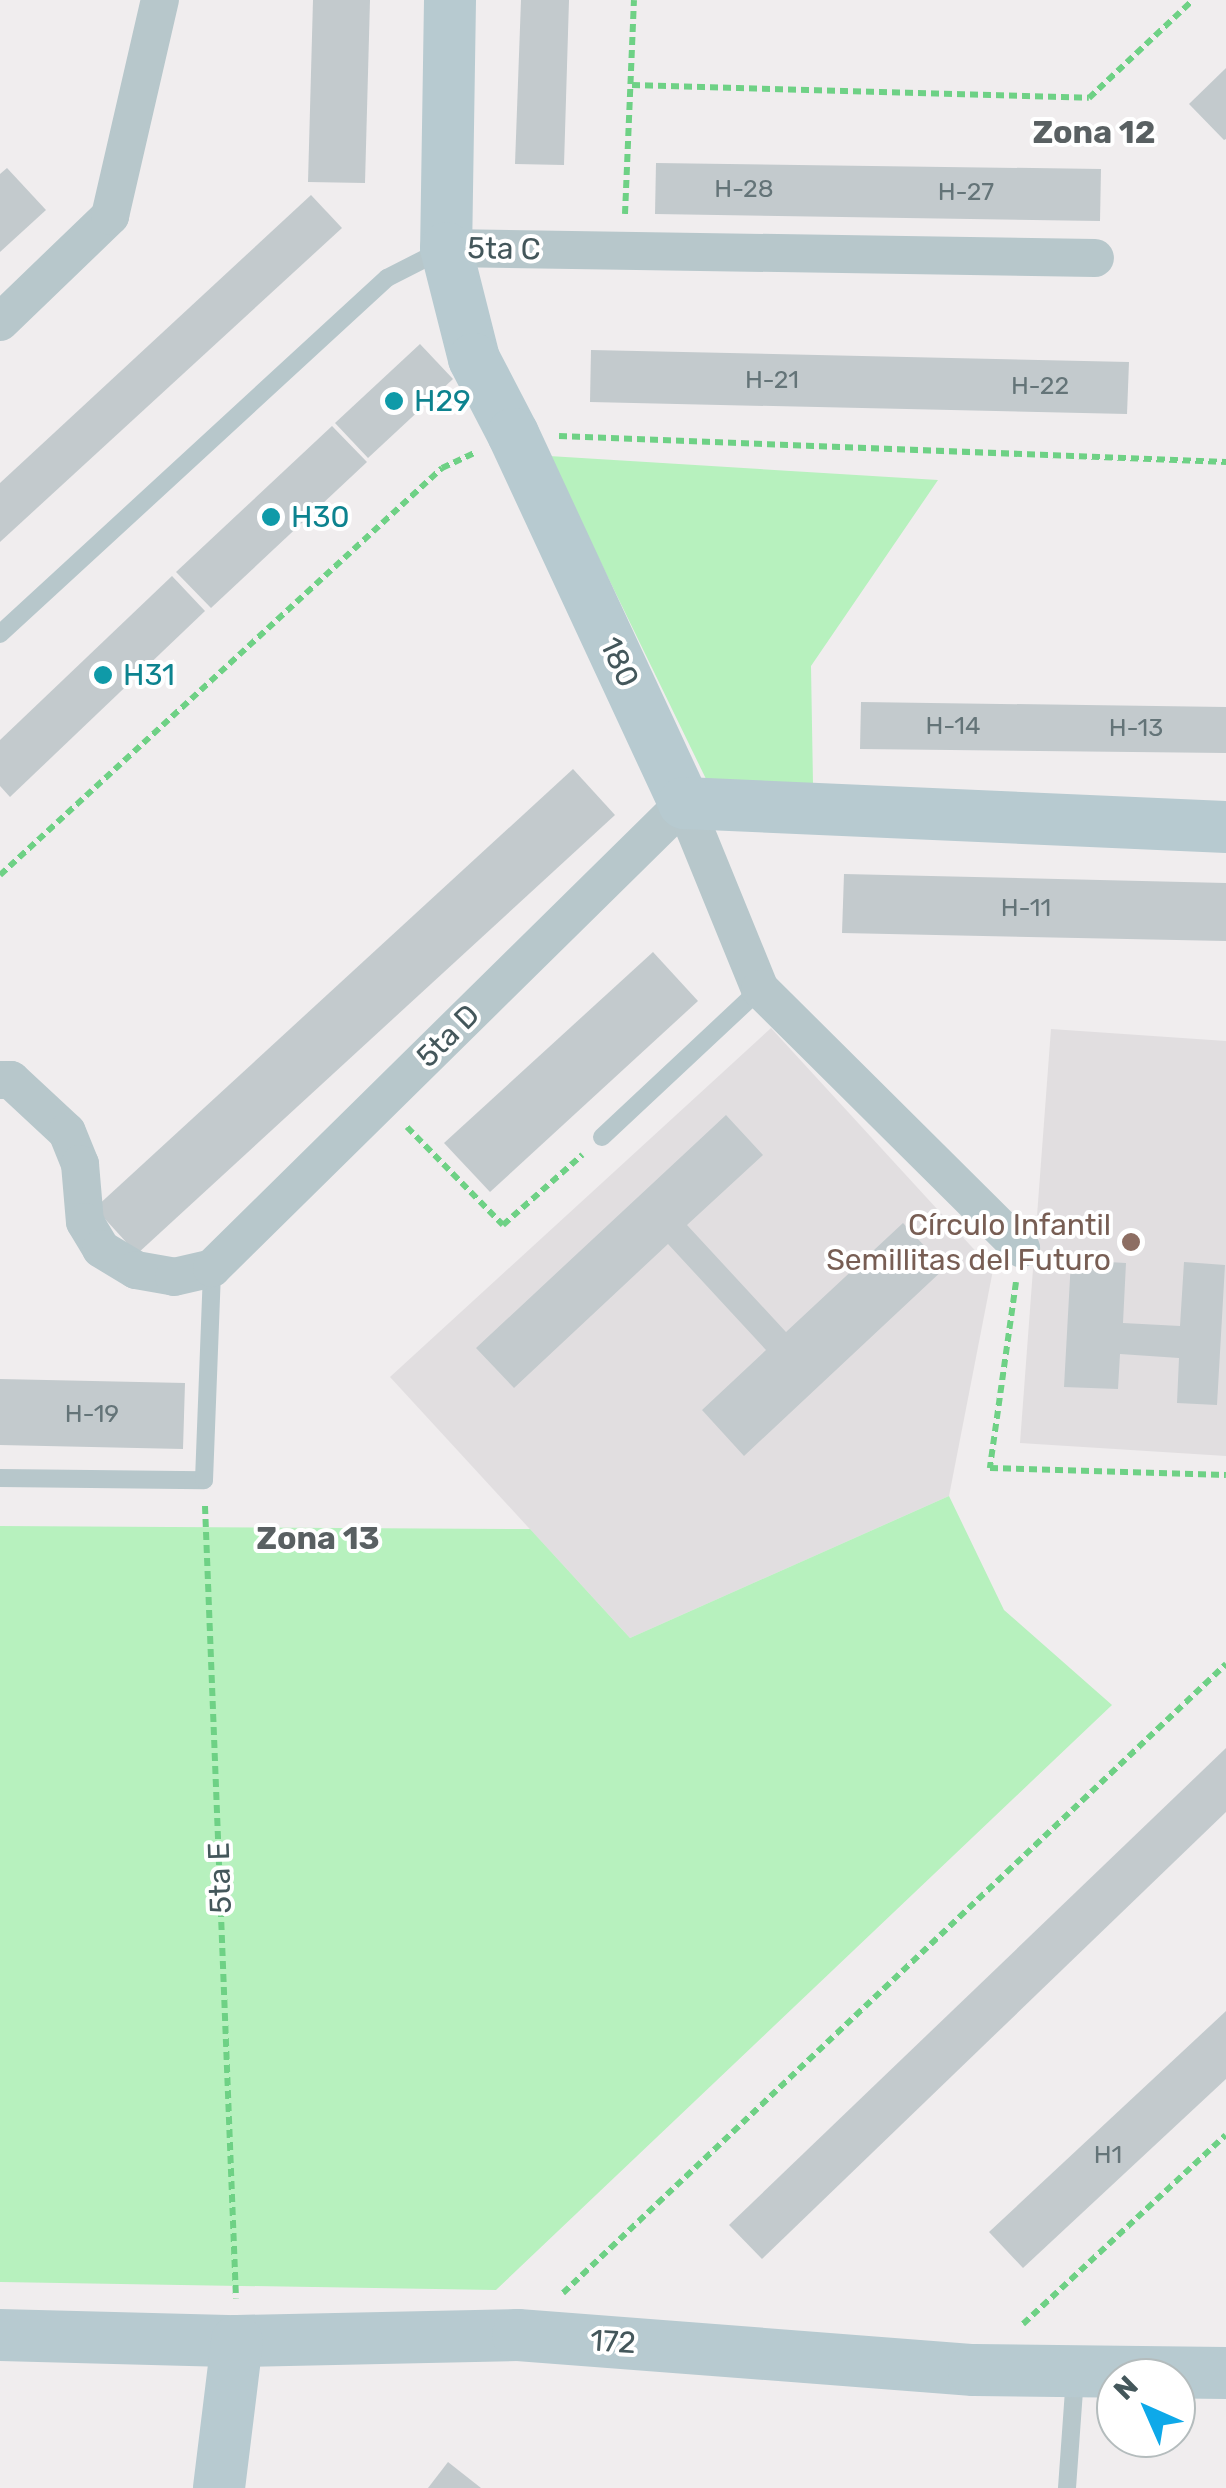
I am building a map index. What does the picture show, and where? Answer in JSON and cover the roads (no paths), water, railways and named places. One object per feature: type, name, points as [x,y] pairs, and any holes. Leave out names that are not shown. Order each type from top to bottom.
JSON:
[{"type":"street","points":[[0,322],[110,216],[160,0]]},
{"type":"street","name":"180","points":[[450,0],[446,248],[474,359],[513,434],[684,803]]},
{"type":"street","name":"5ta C","points":[[446,248],[1094,258]]},
{"type":"street","points":[[1021,1248],[760,989],[684,803],[1226,828]]},
{"type":"street","name":"5ta D","points":[[212,1268],[684,803]]},
{"type":"street","points":[[0,1080],[11,1080],[66,1132],[80,1164],[84,1222],[101,1249],[136,1270],[174,1277],[212,1268]]},
{"type":"street","name":"172","points":[[0,2335],[238,2341],[518,2335],[974,2370],[1226,2373]]},
{"type":"street","points":[[219,2488],[238,2341]]},
{"type":"lane","name":"5ta C","points":[[0,634],[388,278],[446,248]]},
{"type":"lane","points":[[602,1136],[760,989]]},
{"type":"lane","points":[[0,1478],[204,1480],[212,1268]]},
{"type":"lane","points":[[1067,2488],[1091,2371]]},
{"type":"place","name":"H29","points":[[394,401]]},
{"type":"place","name":"H30","points":[[271,517]]},
{"type":"place","name":"H31","points":[[103,675]]},
{"type":"place","name":"Círculo Infantil Semillitas del Futuro","points":[[1131,1242]]},
{"type":"district","name":"Zona 12","points":[[1094,132]]},
{"type":"district","name":"Zona 13","points":[[318,1538]]}]
